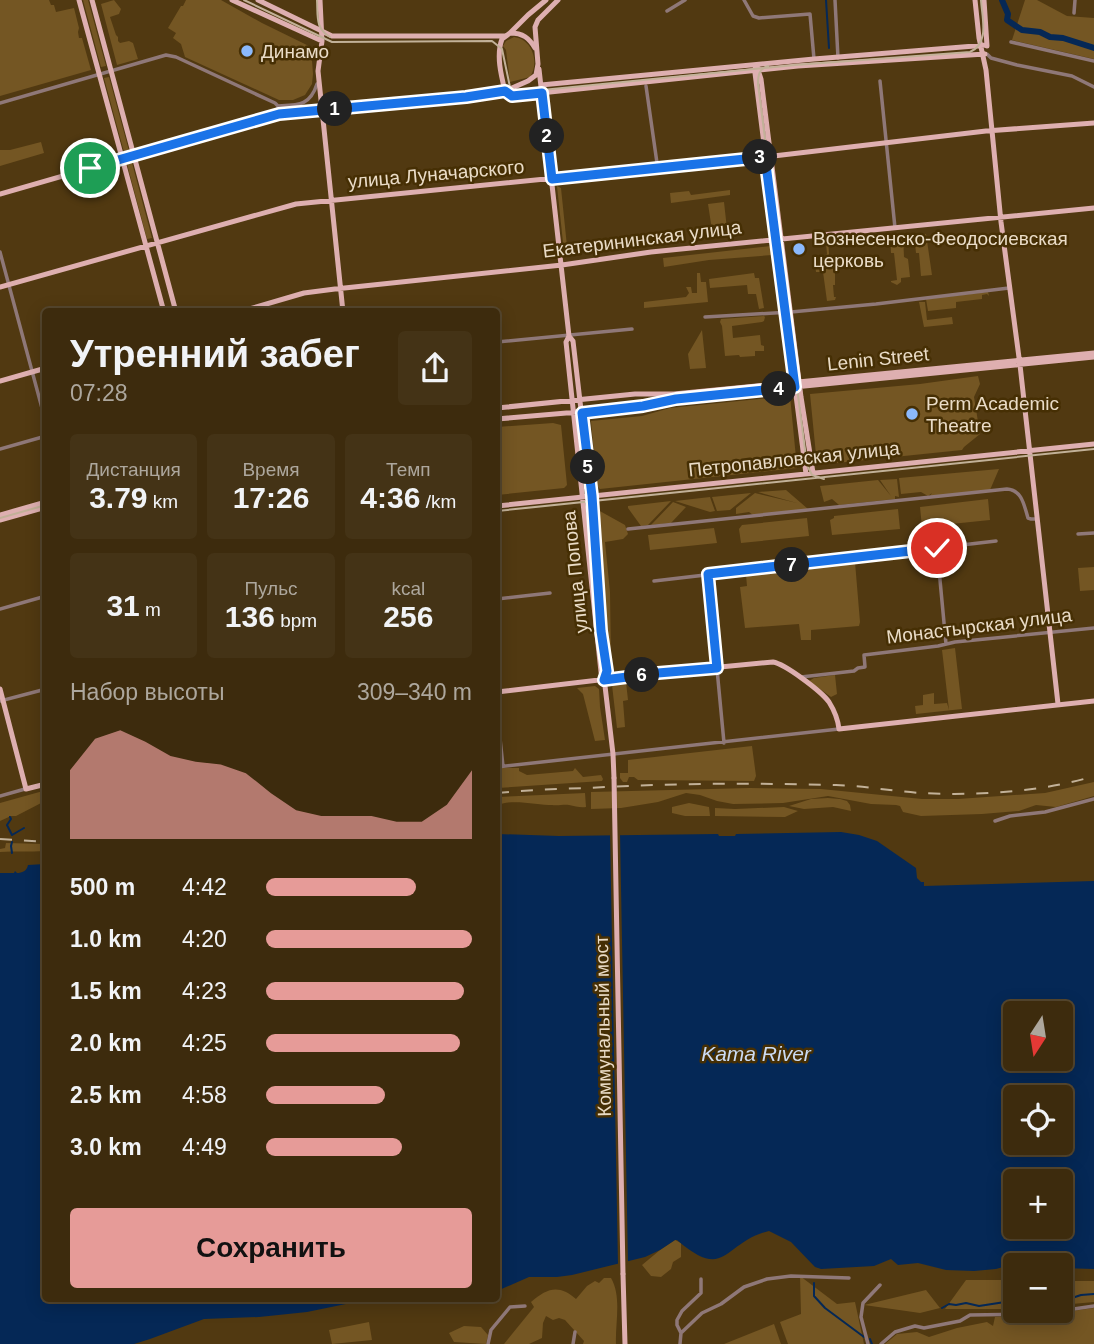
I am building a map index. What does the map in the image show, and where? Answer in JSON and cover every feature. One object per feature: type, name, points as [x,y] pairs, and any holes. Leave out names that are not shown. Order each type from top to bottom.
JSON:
[{"type":"main road","points":[[79,0],[163,308]]},
{"type":"main road","points":[[92,0],[175,308]]},
{"type":"main road","points":[[232,0],[322,41]]},
{"type":"main road","points":[[258,0],[337,36],[523,35],[530,39],[536,50]]},
{"type":"main road","points":[[320,0],[322,41],[318,66],[343,308]]},
{"type":"main road","points":[[546,0],[528,15],[500,46],[501,76],[505,91],[512,96],[814,59],[984,46]]},
{"type":"main road","points":[[0,194],[279,114],[505,91],[533,79],[536,75],[538,64],[535,34],[538,20],[558,0]]},
{"type":"main road","points":[[975,0],[978,28],[985,54],[1000,217],[1020,363],[1058,705]]},
{"type":"main road","points":[[984,0],[987,27],[984,46]]},
{"type":"main road","points":[[541,85],[757,70],[767,66],[985,54]]},
{"type":"main road","name":"улица Попова","points":[[538,64],[569,335],[573,341],[592,496],[601,631],[607,671],[604,680]]},
{"type":"main road","points":[[758,79],[767,66]]},
{"type":"main road","points":[[743,69],[758,79]]},
{"type":"main road","points":[[757,70],[809,473]]},
{"type":"main road","points":[[501,76],[510,84],[518,85]]},
{"type":"main road","name":"улица Луначарского","points":[[0,287],[284,206],[1094,122]]},
{"type":"main road","name":"Екатерининская улица","points":[[253,308],[302,294],[562,265],[651,252],[1094,208]]},
{"type":"main road","name":"улица Попова","points":[[569,335],[566,342],[573,414],[614,778]]},
{"type":"main road","name":"Lenin Street","points":[[500,419],[573,414],[798,385],[1094,355]]},
{"type":"main road","points":[[0,381],[42,369]]},
{"type":"main road","name":"Lenin Street","points":[[500,408],[623,395],[798,385]]},
{"type":"main road","points":[[623,395],[632,400],[625,408]]},
{"type":"main road","points":[[522,405],[518,412],[525,418]]},
{"type":"main road","name":"Петропавловская улица","points":[[500,506],[1094,444]]},
{"type":"main road","points":[[0,515],[42,503]]},
{"type":"main road","points":[[0,520],[42,508]]},
{"type":"main road","points":[[500,692],[777,662],[828,700],[839,729],[1094,701]]},
{"type":"main road","points":[[0,689],[26,789],[42,785]]},
{"type":"main road","name":"Коммунальный мост","points":[[614,778],[625,1344]]},
{"type":"street","points":[[667,11],[685,0]]},
{"type":"street","points":[[744,0],[753,16],[760,18],[810,14],[814,59]]},
{"type":"street","points":[[835,0],[838,58]]},
{"type":"street","points":[[1074,0],[1074,13]]},
{"type":"street","points":[[1011,42],[1094,61]]},
{"type":"street","points":[[985,54],[1017,65],[1072,76],[1094,87]]},
{"type":"street","points":[[0,103],[170,55],[278,106],[307,102],[314,94],[319,79]]},
{"type":"street","points":[[880,80],[895,228]]},
{"type":"street","points":[[646,86],[657,163]]},
{"type":"street","points":[[278,106],[279,114]]},
{"type":"street","points":[[0,252],[42,408]]},
{"type":"street","points":[[705,317],[902,302],[1009,288]]},
{"type":"street","points":[[500,342],[632,329]]},
{"type":"street","points":[[0,449],[42,437]]},
{"type":"street","points":[[628,529],[1007,489],[1020,495],[1028,518],[1037,519]]},
{"type":"street","points":[[1077,534],[1094,533]]},
{"type":"street","points":[[654,581],[996,541]]},
{"type":"street","points":[[937,548],[946,644]]},
{"type":"street","points":[[708,574],[724,743]]},
{"type":"street","points":[[500,599],[550,593]]},
{"type":"street","points":[[0,609],[42,597]]},
{"type":"street","name":"Монастырская улица","points":[[799,677],[854,671],[865,667],[864,655],[1094,628]]},
{"type":"street","points":[[1,701],[42,690]]},
{"type":"street","points":[[500,766],[839,729]]},
{"type":"street","points":[[500,738],[503,766]]},
{"type":"street","points":[[0,796],[26,789]]},
{"type":"street","points":[[995,821],[1094,799]]},
{"type":"street","points":[[681,1334],[702,1314],[744,1287],[767,1279],[791,1276],[849,1278]]},
{"type":"street","points":[[680,1344],[681,1334],[677,1320],[682,1311],[701,1293],[701,1279]]},
{"type":"street","points":[[869,1344],[861,1317],[863,1303],[880,1285]]},
{"type":"street","points":[[488,1344],[491,1330],[510,1307],[525,1306]]},
{"type":"street","points":[[1073,1309],[1094,1306]]},
{"type":"street","points":[[881,1344],[895,1332],[915,1326],[924,1328],[960,1321],[970,1315],[1003,1314]]},
{"type":"street","points":[[573,1344],[575,1332]]},
{"type":"shaded area","points":[[0,0],[49,0],[56,12],[74,8],[79,38],[82,38],[91,70],[0,96]]},
{"type":"shaded area","points":[[83,0],[88,0],[106,66],[101,67]]},
{"type":"shaded area","points":[[114,0],[121,9],[119,14],[110,17],[118,41],[133,43],[138,59],[117,65],[101,4]]},
{"type":"shaded area","name":"Динамо","points":[[186,0],[221,0],[311,47],[312,84],[305,95],[293,100],[279,100],[185,57],[181,44],[173,38],[176,33],[168,28]]},
{"type":"shaded area","points":[[1025,0],[1037,0],[1067,16],[1094,18],[1094,59],[1012,40]]},
{"type":"shaded area","points":[[514,37],[526,42],[530,47],[534,65],[530,77],[510,82],[506,50],[503,46]]},
{"type":"shaded area","points":[[109,77],[129,151],[124,152],[104,78]]},
{"type":"shaded area","points":[[41,142],[44,153],[0,166],[0,150]]},
{"type":"shaded area","points":[[132,163],[152,238],[147,239],[127,164]]},
{"type":"shaded area","points":[[557,186],[561,188],[568,256],[564,252]]},
{"type":"shaded area","points":[[730,190],[730,195],[671,203],[670,193],[689,191],[691,195]]},
{"type":"shaded area","points":[[724,202],[727,229],[712,230],[708,204]]},
{"type":"shaded area","points":[[903,234],[904,257],[908,259],[910,277],[901,278],[897,285],[891,282],[897,280],[890,236]]},
{"type":"shaded area","points":[[926,234],[932,275],[921,276],[914,235]]},
{"type":"shaded area","points":[[828,241],[830,265],[835,265],[833,285],[836,297],[835,300],[827,301],[823,272],[816,272],[815,264],[822,263],[827,254],[826,243],[817,242]]},
{"type":"shaded area","points":[[771,246],[772,255],[664,267],[663,258]]},
{"type":"shaded area","points":[[697,273],[700,273],[701,282],[706,282],[708,302],[644,308],[644,302],[686,297],[689,293],[686,287],[691,287],[692,293],[697,293]]},
{"type":"shaded area","points":[[754,273],[755,278],[759,278],[764,308],[759,309],[756,294],[748,294],[747,285],[710,288],[709,279]]},
{"type":"shaded area","points":[[988,292],[989,296],[982,295],[982,299],[956,302],[956,308],[928,311],[926,299]]},
{"type":"shaded area","points":[[919,302],[925,302],[927,320],[952,317],[953,324],[924,327]]},
{"type":"shaded area","points":[[764,316],[762,322],[732,326],[733,338],[760,335],[764,351],[755,351],[755,356],[725,356],[721,319]]},
{"type":"shaded area","points":[[702,330],[706,368],[690,369],[688,354]]},
{"type":"shaded area","points":[[978,376],[980,384],[974,397],[980,434],[962,450],[817,465],[810,394]]},
{"type":"shaded area","points":[[790,396],[797,468],[600,489],[597,486],[591,421],[642,416],[670,408]]},
{"type":"shaded area","points":[[553,423],[561,425],[567,485],[564,488],[500,495],[500,427]]},
{"type":"shaded area","points":[[999,469],[990,490],[930,496],[932,493],[928,496],[921,492],[901,494],[899,478]]},
{"type":"shaded area","points":[[897,479],[899,497],[895,496],[895,499],[839,505],[832,499],[824,502],[820,486],[878,480],[891,496],[880,480]]},
{"type":"shaded area","points":[[786,490],[808,509],[753,515],[749,512],[736,514],[736,508],[755,493],[797,503],[758,492]]},
{"type":"shaded area","points":[[751,493],[730,510],[717,511],[712,497]]},
{"type":"shaded area","points":[[710,497],[715,511],[710,512],[675,501]]},
{"type":"shaded area","points":[[988,499],[990,520],[922,527],[920,507]]},
{"type":"shaded area","points":[[671,501],[648,525],[641,526],[628,508],[628,506]]},
{"type":"shaded area","points":[[673,502],[686,507],[671,523],[651,525]]},
{"type":"shaded area","points":[[898,509],[900,529],[832,535],[830,520],[834,516]]},
{"type":"shaded area","points":[[598,510],[625,525],[628,534],[623,539],[605,542],[610,592],[611,661],[597,558],[595,511]]},
{"type":"shaded area","points":[[807,518],[809,536],[741,543],[739,529],[742,525]]},
{"type":"shaded area","points":[[714,528],[717,543],[650,550],[648,535]]},
{"type":"shaded area","points":[[855,562],[859,626],[811,630],[811,640],[801,640],[799,624],[745,628],[740,587],[747,586],[746,575],[810,570],[815,566]]},
{"type":"shaded area","points":[[1094,567],[1094,590],[1080,591],[1078,568]]},
{"type":"shaded area","points":[[955,648],[962,709],[916,714],[915,706],[923,705],[923,695],[934,693],[934,704],[947,703],[949,710],[942,650]]},
{"type":"shaded area","points":[[835,675],[837,694],[831,697],[809,681],[814,678]]},
{"type":"shaded area","points":[[626,682],[628,700],[623,701],[625,727],[617,728],[612,685]]},
{"type":"shaded area","points":[[595,686],[599,689],[605,740],[595,741],[583,694],[577,688]]},
{"type":"shaded area","points":[[752,746],[756,776],[754,781],[638,780],[629,777],[627,782],[623,782],[620,778],[620,773],[628,773],[628,760]]},
{"type":"shaded area","points":[[502,768],[519,768],[519,771],[527,775],[573,771],[575,768],[583,777],[601,775],[603,779],[500,788]]},
{"type":"shaded area","points":[[1094,782],[1094,796],[1056,807],[1036,805],[1019,811],[982,814],[921,816],[903,812],[900,806],[896,805],[871,804],[828,796],[783,803],[733,804],[686,793],[658,802],[621,808],[591,809],[591,792],[821,789],[922,799],[958,799],[1045,793]]},
{"type":"shaded area","points":[[42,791],[42,803],[0,821],[0,803]]},
{"type":"shaded area","points":[[585,793],[586,807],[516,802],[500,805],[500,797]]},
{"type":"shaded area","points":[[811,799],[847,801],[851,811],[833,807],[804,809],[789,806]]},
{"type":"shaded area","points":[[689,803],[709,807],[710,816],[672,813],[672,807]]},
{"type":"shaded area","points":[[784,807],[798,811],[785,817],[715,816],[715,808]]},
{"type":"shaded area","points":[[6,843],[42,844],[42,851],[0,852],[0,849],[5,848]]},
{"type":"shaded area","points":[[675,1240],[681,1243],[681,1257],[673,1262],[671,1269],[661,1277],[651,1276],[642,1265]]},
{"type":"shaded area","points":[[800,1276],[837,1304],[855,1302],[864,1344],[788,1344],[780,1322],[801,1314]]},
{"type":"shaded area","points":[[604,1278],[611,1278],[616,1293],[616,1344],[583,1344],[584,1341],[565,1320],[553,1320],[546,1316],[542,1338],[529,1344],[504,1344],[534,1307],[531,1302],[542,1294],[559,1290],[576,1299],[587,1286],[595,1281],[599,1283]]},
{"type":"shaded area","points":[[966,1280],[1003,1280],[1003,1309],[945,1309]]},
{"type":"shaded area","points":[[1073,1281],[1094,1281],[1094,1302],[1073,1304]]},
{"type":"shaded area","points":[[926,1290],[940,1308],[920,1313],[864,1305]]},
{"type":"shaded area","points":[[1094,1308],[1094,1344],[885,1344],[897,1334],[917,1332],[929,1337],[987,1322],[993,1326],[995,1317],[1003,1317],[1003,1323],[1073,1323],[1073,1311]]},
{"type":"shaded area","points":[[369,1322],[372,1340],[332,1344],[329,1330]]},
{"type":"shaded area","points":[[774,1324],[781,1344],[724,1344]]},
{"type":"shaded area","points":[[464,1326],[481,1327],[488,1335],[486,1344],[454,1342],[449,1333]]},
{"type":"water","name":"Kama River","points":[[841,832],[859,835],[877,841],[916,868],[917,878],[924,882],[924,886],[1094,881],[1094,1269],[1073,1268],[1073,1253],[1003,1253],[1003,1267],[974,1271],[946,1270],[918,1263],[898,1265],[891,1259],[874,1266],[821,1269],[815,1267],[791,1242],[769,1231],[754,1236],[716,1259],[693,1252],[675,1240],[645,1257],[572,1275],[529,1277],[500,1290],[500,834],[719,836]]},
{"type":"water","points":[[42,864],[42,1302],[355,1302],[307,1312],[204,1319],[134,1344],[0,1344],[0,873],[21,873],[28,865]]},
{"type":"pier","points":[[610,832],[620,832],[628,1264],[618,1266]]},
{"type":"waterway","points":[[826,0],[829,48]]},
{"type":"waterway","points":[[1002,0],[1008,14],[1007,20],[1022,30],[1040,32],[1094,48]]},
{"type":"waterway","points":[[10,817],[7,825],[12,835],[24,828]]},
{"type":"waterway","points":[[12,842],[12,853]]},
{"type":"waterway","points":[[814,1283],[814,1296],[825,1308],[864,1337]]},
{"type":"waterway","points":[[1073,1298],[1094,1294]]},
{"type":"waterway","points":[[942,1308],[949,1304],[966,1303],[979,1306],[1003,1302]]},
{"type":"waterway","points":[[870,1339],[872,1344]]},
{"type":"tram line","points":[[244,0],[332,42],[492,41],[502,49],[510,87],[514,91],[522,92],[795,65],[970,52],[976,48],[983,36],[981,0]]},
{"type":"tram line","points":[[317,0],[320,26],[330,37]]},
{"type":"tram line","points":[[768,66],[760,73],[758,84],[807,465],[812,475],[824,479]]},
{"type":"tram line","points":[[500,511],[1094,449]]},
{"type":"tram line","points":[[0,518],[42,506]]},
{"type":"railway","points":[[500,793],[649,785],[743,784],[836,785],[963,794],[1053,786],[1094,776]]},
{"type":"railway","points":[[0,839],[42,842]]},
{"type":"place","name":"Динамо","points":[[247,51]]},
{"type":"place","name":"Вознесенско-Феодосиевская церковь","points":[[799,249]]},
{"type":"place","name":"Perm Academic Theatre","points":[[912,414]]},
{"type":"route","points":[[90,168],[279,114],[505,91],[512,96],[542,93],[552,179],[765,157],[795,387],[676,399],[582,413],[592,496],[601,631],[607,671],[604,680],[717,668],[708,574],[937,548]]}]
